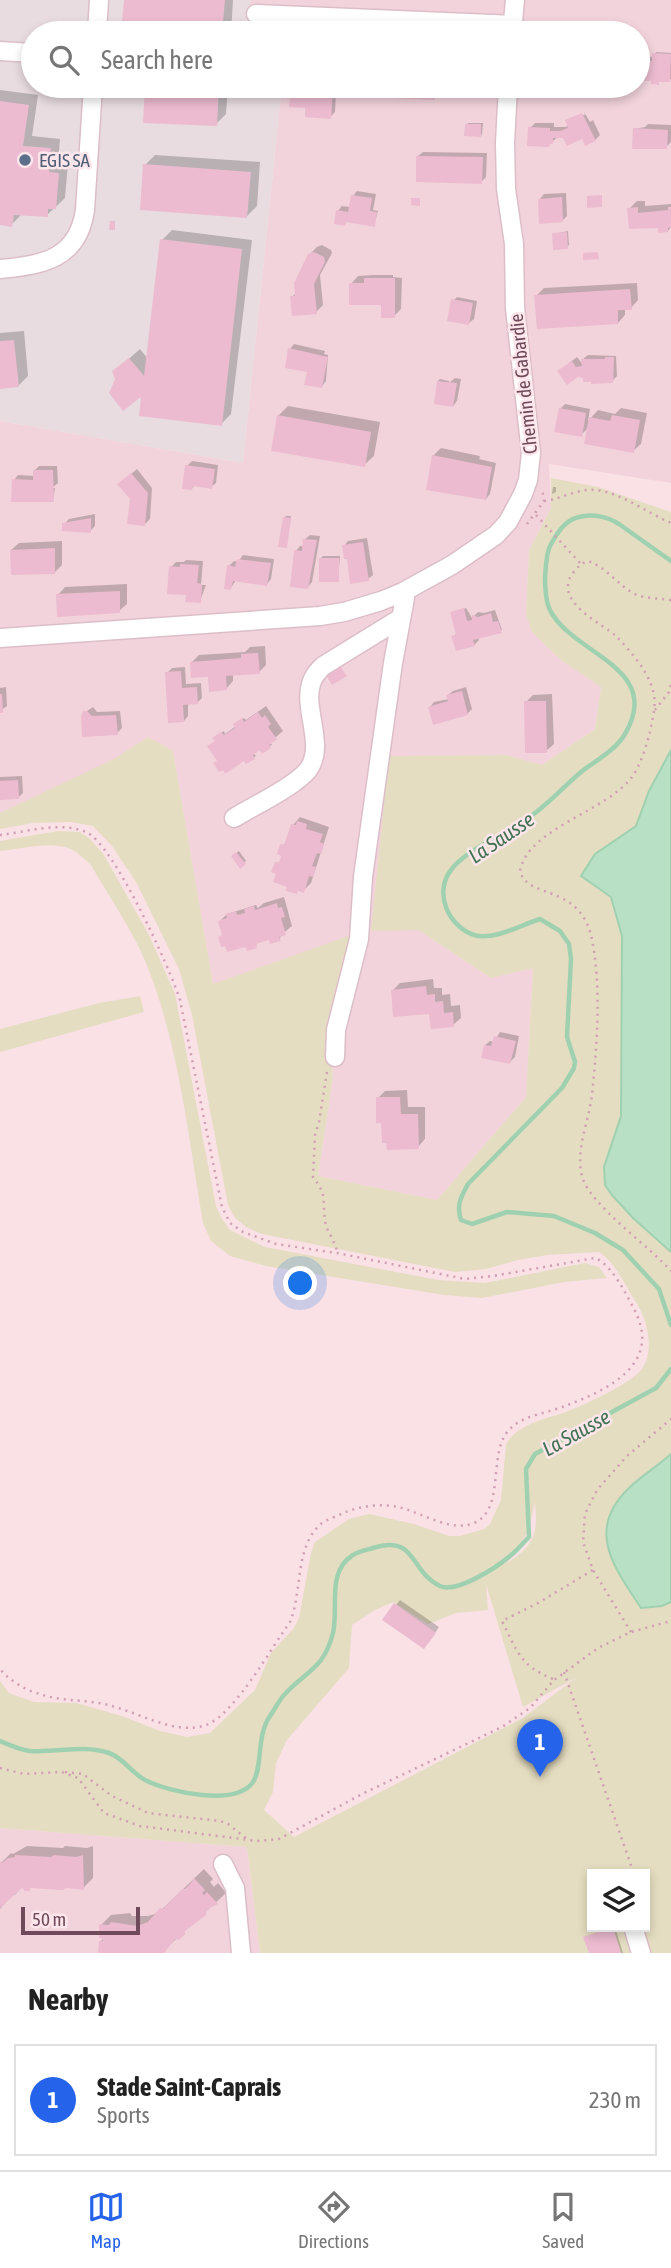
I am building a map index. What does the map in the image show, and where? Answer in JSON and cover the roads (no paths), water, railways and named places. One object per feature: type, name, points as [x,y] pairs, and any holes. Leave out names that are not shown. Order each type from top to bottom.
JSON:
[{"type":"street","points":[[98,21],[99,0]]},
{"type":"street","points":[[514,21],[515,0]]},
{"type":"street","points":[[256,14],[376,21]]},
{"type":"street","points":[[0,51],[21,52]]},
{"type":"street","points":[[0,269],[41,263],[57,256],[77,238],[82,228],[92,98]]},
{"type":"street","name":"Chemin de Gabardie","points":[[0,639],[320,616],[361,607],[403,593],[496,536],[518,507],[528,480],[531,453],[515,309],[514,244],[506,189],[507,98]]},
{"type":"street","points":[[335,1057],[337,1030],[359,939],[365,863],[405,598],[403,593]]},
{"type":"street","points":[[234,818],[297,780],[313,762],[310,689],[315,674],[323,666],[401,618]]},
{"type":"street","points":[[223,1864],[235,1888],[241,1953]]},
{"type":"street","points":[[635,1932],[642,1953]]},
{"type":"waterway","name":"La Sausse","points":[[671,561],[619,524],[605,518],[589,515],[579,517],[570,521],[559,532],[550,546],[546,561],[545,584],[549,608],[560,624],[575,638],[624,676],[633,692],[634,711],[625,734],[616,745],[521,823],[483,844],[457,863],[443,889],[446,908],[457,925],[465,931],[474,935],[490,936],[540,919],[560,931],[569,944],[571,959],[567,1037],[575,1062],[574,1068],[562,1088],[468,1184],[459,1205],[461,1220],[472,1224],[507,1212],[554,1216],[595,1233],[623,1250],[659,1289],[671,1325]]},
{"type":"waterway","name":"La Sausse","points":[[0,1741],[30,1751],[99,1750],[119,1759],[147,1781],[186,1793],[218,1796],[245,1790],[256,1776],[263,1733],[270,1716],[285,1694],[319,1662],[329,1645],[333,1633],[336,1580],[345,1562],[358,1552],[387,1545],[405,1550],[423,1572],[440,1586],[466,1583],[486,1572],[513,1554],[529,1537],[526,1469],[535,1454],[656,1388],[671,1369]]},
{"type":"place","name":"EGIS SA","points":[[25,160]]},
{"type":"place","name":"Stade Saint-Caprais","points":[[540,1777]]}]
